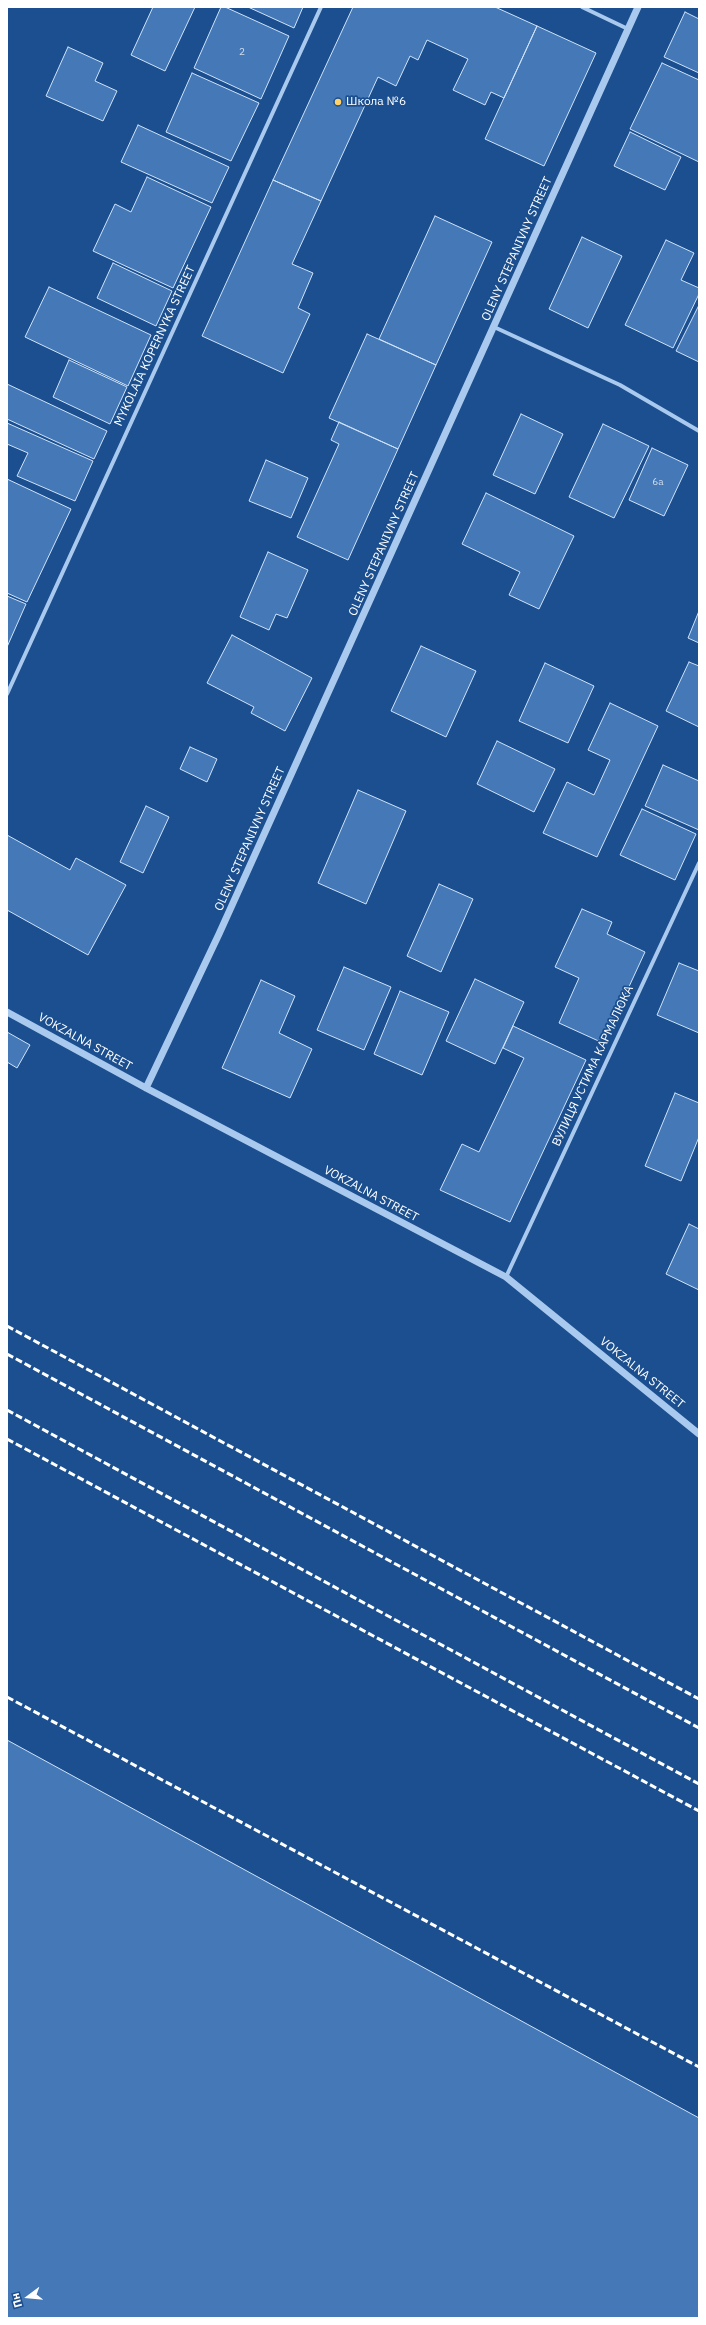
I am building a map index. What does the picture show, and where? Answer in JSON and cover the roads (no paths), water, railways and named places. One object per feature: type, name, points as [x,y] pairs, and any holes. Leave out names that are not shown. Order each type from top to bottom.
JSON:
[{"type":"street","name":"MYKOLAIA KOPERNYKA STREET","points":[[7,694],[321,7]]},
{"type":"street","points":[[582,7],[628,29]]},
{"type":"street","name":"OLENY STEPANIVNY STREET","points":[[146,1088],[219,934],[638,7]]},
{"type":"street","points":[[494,327],[620,386],[699,431]]},
{"type":"street","name":"ВУЛИЦЯ УСТИМА КАРМАЛЮКА","points":[[506,1277],[699,863]]},
{"type":"street","name":"VOKZALNA STREET","points":[[7,1012],[146,1088],[506,1277],[699,1434]]},
{"type":"railway","points":[[7,1326],[699,1699]]},
{"type":"railway","points":[[7,1354],[699,1728]]},
{"type":"railway","points":[[7,1410],[699,1784]]},
{"type":"railway","points":[[7,1439],[699,1811]]},
{"type":"railway","points":[[7,1697],[699,2067]]},
{"type":"place","name":"Школа №6","points":[[338,102]]}]
